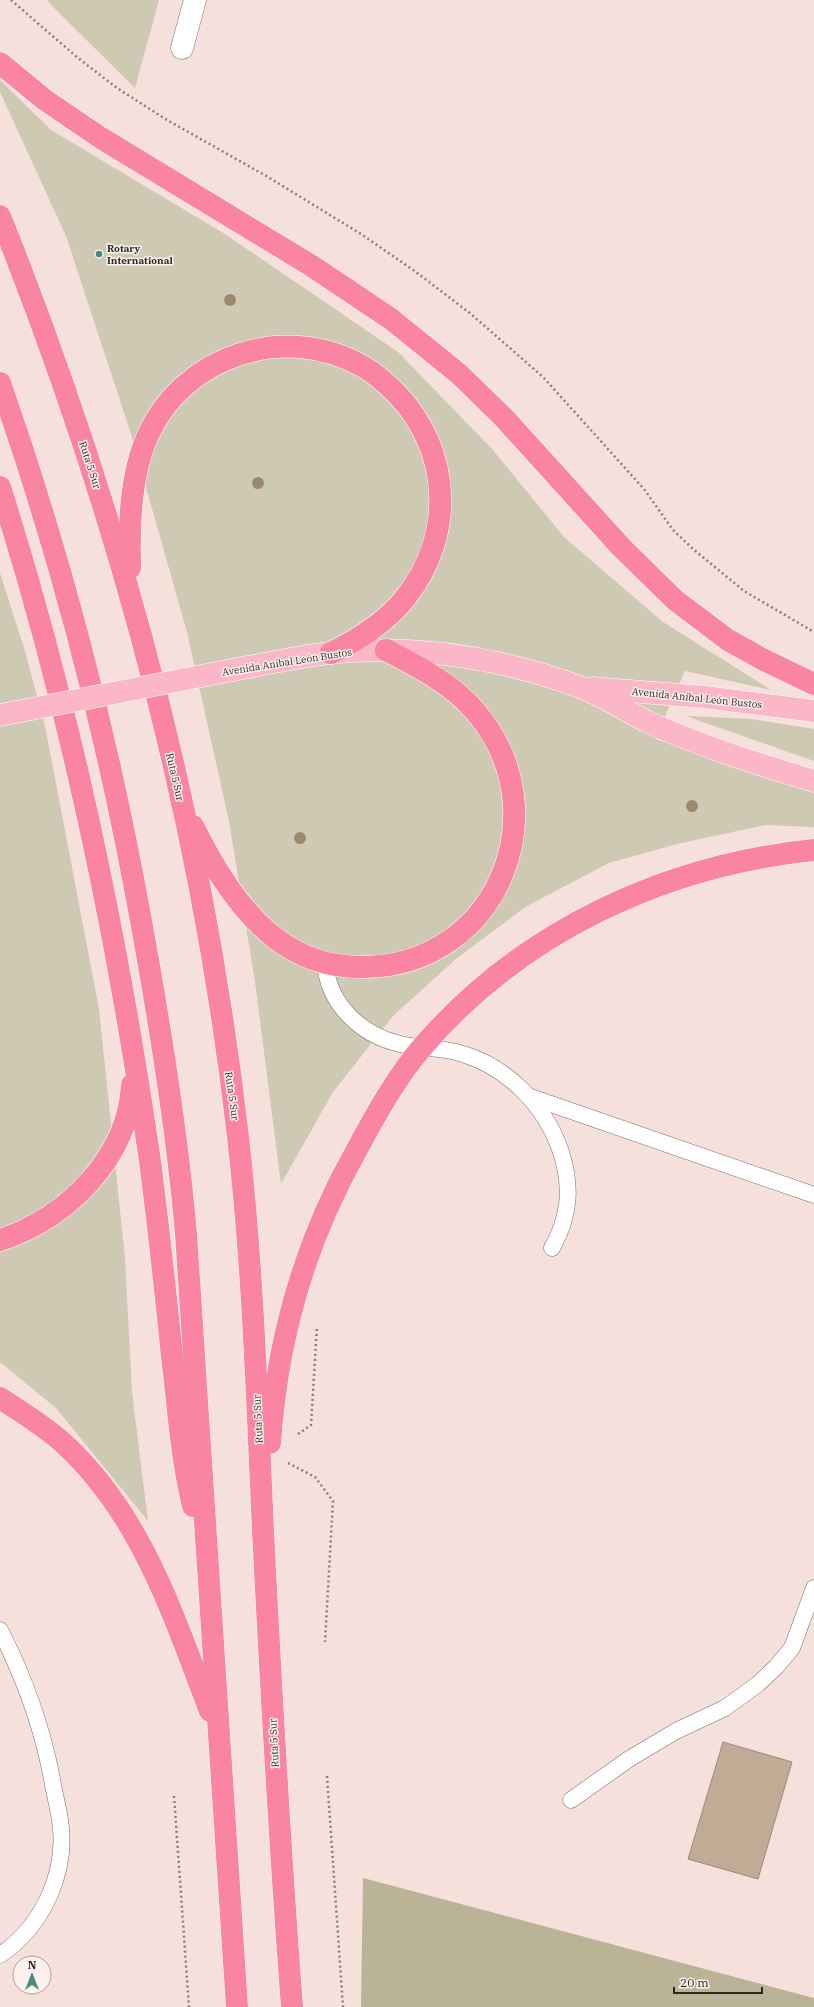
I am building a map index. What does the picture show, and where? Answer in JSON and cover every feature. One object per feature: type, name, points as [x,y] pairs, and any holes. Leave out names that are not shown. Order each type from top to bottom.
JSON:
[{"type":"highway","points":[[0,63],[45,100],[101,138],[312,266],[391,319],[464,379],[505,419],[621,547],[675,600],[728,640],[766,661],[814,684]]},
{"type":"highway","name":"Ruta 5 Sur","points":[[0,216],[65,391],[131,595],[157,696],[181,802],[214,975],[238,1136],[248,1255],[277,1789],[292,2007]]},
{"type":"highway","points":[[131,595],[129,542],[133,491],[147,436],[164,408],[186,384],[198,375],[228,357],[244,351],[261,347],[297,346],[332,353],[359,364],[377,376],[403,401],[415,416],[431,447],[436,464],[441,500],[440,519],[431,554],[416,585],[390,615],[351,643],[331,653]]},
{"type":"highway","points":[[0,383],[19,437],[56,555],[89,678],[118,800],[154,990],[181,1175],[208,1555],[217,1729],[237,2007]]},
{"type":"highway","points":[[0,487],[52,667],[73,753],[107,909],[158,1216],[181,1439],[191,1496],[208,1555]]},
{"type":"highway","points":[[181,802],[214,864],[250,914],[276,939],[307,956],[325,964],[341,967],[379,967],[394,965],[431,952],[448,942],[476,918],[488,903],[500,883],[510,856],[513,833],[514,804],[508,772],[494,739],[475,711],[462,697],[437,678],[386,650]]},
{"type":"highway","points":[[264,1534],[270,1454],[282,1354],[294,1299],[309,1253],[333,1195],[347,1167],[386,1100],[422,1047],[458,1010],[512,963],[540,944],[597,912],[666,882],[706,870],[775,854],[814,850]]},
{"type":"highway","points":[[0,1240],[43,1221],[72,1200],[97,1172],[114,1144],[125,1119],[132,1087],[133,1059]]},
{"type":"highway","points":[[0,1398],[33,1419],[62,1442],[88,1468],[113,1499],[156,1574],[217,1729]]},
{"type":"main road","name":"Avenida Aníbal León Bustos","points":[[8,713],[232,670],[331,653],[386,650],[427,652],[468,657],[515,668],[581,687],[649,722],[696,742],[734,757],[814,781]]},
{"type":"main road","name":"Avenida Aníbal León Bustos","points":[[581,687],[704,697],[814,712]]},
{"type":"street","points":[[182,48],[195,0]]},
{"type":"lane","points":[[325,964],[328,981],[336,1000],[348,1015],[363,1028],[381,1038],[401,1045],[443,1049],[483,1062],[501,1072],[528,1096],[550,1126],[562,1157],[567,1180],[566,1215],[561,1232],[552,1248]]},
{"type":"lane","points":[[528,1096],[814,1195]]},
{"type":"lane","points":[[571,1800],[629,1759],[676,1731],[725,1708],[758,1684],[776,1667],[792,1648],[814,1588]]},
{"type":"lane","points":[[0,1630],[26,1688],[39,1724],[60,1821],[62,1842],[60,1864],[54,1885],[46,1904],[23,1936],[0,1954]]},
{"type":"path","points":[[11,0],[72,53],[117,88],[167,120],[274,181],[361,234],[416,272],[471,314],[543,377],[644,489],[673,530],[693,549],[744,591],[814,632]]},
{"type":"path","points":[[318,1322],[312,1425],[270,1454],[315,1477],[333,1501],[325,1642]]},
{"type":"path","points":[[327,1776],[343,2007]]},
{"type":"path","points":[[174,1796],[189,2007]]},
{"type":"shaded area","points":[[47,0],[159,0],[135,88],[51,5]]},
{"type":"shaded area","points":[[0,80],[51,130],[225,234],[398,352],[492,449],[564,537],[663,622],[771,690],[685,671],[655,739],[814,791],[814,827],[765,825],[677,844],[609,863],[527,906],[457,958],[393,1016],[333,1092],[281,1184],[255,982],[229,821],[187,632],[130,431],[66,236],[0,92]]},
{"type":"shaded area","points":[[0,573],[25,651],[45,726],[99,1009],[125,1258],[132,1392],[148,1521],[56,1408],[0,1362]]},
{"type":"shaded area","points":[[686,716],[751,719],[814,729],[814,761]]},
{"type":"shaded area","points":[[363,1878],[814,1998],[814,2007],[361,2007]]},
{"type":"building","points":[[723,1742],[792,1762],[758,1879],[688,1859]]},
{"type":"place","name":"Rotary International","points":[[99,254]]}]
